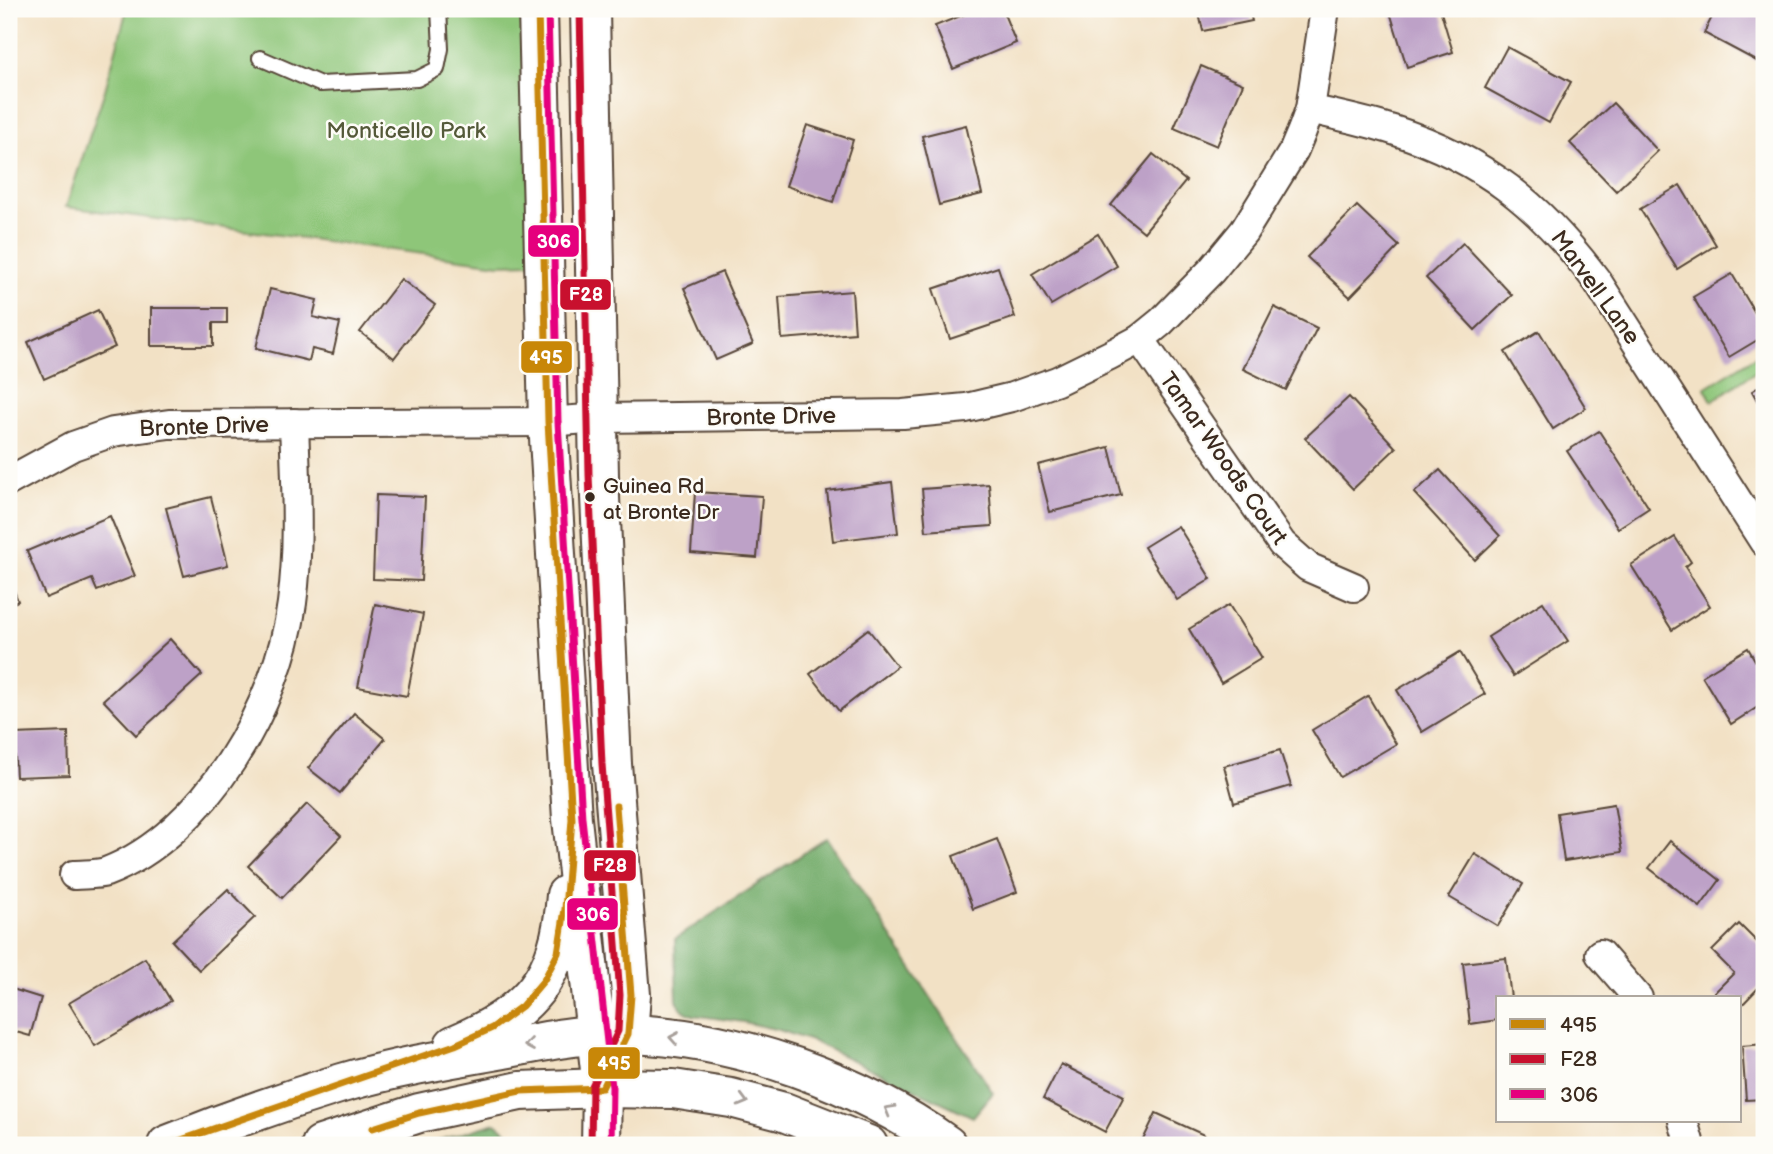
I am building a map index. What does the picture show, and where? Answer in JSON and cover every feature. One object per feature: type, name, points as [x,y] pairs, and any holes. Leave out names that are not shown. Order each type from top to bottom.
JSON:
[{"type":"main road","points":[[538,9],[548,422],[572,819],[612,1035]]},
{"type":"main road","points":[[590,9],[600,418],[599,475],[612,764],[631,995],[612,1035],[602,1088],[601,1145]]},
{"type":"main road","points":[[167,1145],[455,1045],[492,1028],[522,1006],[544,980],[558,953],[565,909],[572,819]]},
{"type":"main road","points":[[344,1082],[438,1061],[612,1035],[666,1036],[727,1048],[800,1068],[864,1095],[947,1145]]},
{"type":"main road","points":[[321,1145],[419,1113],[520,1091],[602,1088],[673,1089],[731,1098],[784,1112],[868,1145]]},
{"type":"street","name":"Bronte Drive","points":[[9,481],[74,446],[113,432],[169,424],[548,422],[600,418],[903,414],[966,408],[1012,397],[1057,381],[1140,339],[1161,322],[1211,271],[1244,231],[1294,149],[1310,108],[1325,9]]},
{"type":"street","name":"Marvell Lane","points":[[1310,108],[1393,130],[1443,149],[1490,175],[1540,213],[1569,244],[1597,281],[1764,542]]},
{"type":"street","name":"Tamar Woods Court","points":[[1140,339],[1282,544],[1308,567],[1354,587]]},
{"type":"street","points":[[74,875],[103,873],[143,854],[163,839],[215,783],[250,730],[265,699],[286,636],[292,604],[297,547],[294,423]]},
{"type":"street","points":[[1600,954],[1636,996]]},
{"type":"street","points":[[1683,1122],[1690,1145]]},
{"type":"lane","points":[[260,58],[320,84],[417,79],[437,69],[441,49],[439,9]]},
{"type":"green space","name":"Monticello Park","points":[[127,9],[523,9],[531,263],[499,264],[66,207],[105,90]]},
{"type":"green space","points":[[1764,351],[1764,366],[1712,401],[1705,388]]},
{"type":"green space","points":[[827,838],[993,1093],[973,1117],[814,1042],[779,1030],[693,1015],[678,1003],[675,939]]},
{"type":"green space","points":[[496,1123],[524,1145],[423,1145]]},
{"type":"building","points":[[978,9],[1002,9],[1016,43],[953,69],[935,26]]},
{"type":"building","points":[[1198,9],[1249,9],[1252,21],[1203,31]]},
{"type":"building","points":[[1389,9],[1440,9],[1453,52],[1407,67]]},
{"type":"building","points":[[1716,9],[1753,9],[1750,12],[1764,18],[1764,65],[1704,33]]},
{"type":"building","points":[[1507,47],[1571,82],[1549,123],[1485,88]]},
{"type":"building","points":[[1201,66],[1243,84],[1217,146],[1174,128]]},
{"type":"building","points":[[1613,103],[1658,151],[1616,191],[1570,143]]},
{"type":"building","points":[[807,125],[853,140],[833,202],[786,186]]},
{"type":"building","points":[[966,125],[982,194],[939,205],[922,136]]},
{"type":"building","points":[[1153,154],[1186,181],[1144,232],[1111,205]]},
{"type":"building","points":[[1680,185],[1716,245],[1677,269],[1640,209]]},
{"type":"building","points":[[1357,206],[1399,246],[1350,297],[1307,257]]},
{"type":"building","points":[[1098,234],[1117,266],[1051,305],[1032,274]]},
{"type":"building","points":[[1463,243],[1512,295],[1475,330],[1426,278]]},
{"type":"building","points":[[998,267],[1015,317],[950,339],[933,289]]},
{"type":"building","points":[[722,272],[753,344],[716,360],[684,288]]},
{"type":"building","points":[[1732,274],[1764,328],[1764,336],[1729,357],[1693,297]]},
{"type":"building","points":[[401,279],[435,305],[394,358],[360,332]]},
{"type":"building","points":[[270,289],[317,300],[313,317],[340,323],[333,354],[312,349],[309,361],[256,348]]},
{"type":"building","points":[[852,291],[855,333],[782,339],[779,297]]},
{"type":"building","points":[[1274,307],[1317,328],[1286,390],[1243,369]]},
{"type":"building","points":[[151,308],[227,308],[227,323],[213,323],[213,346],[151,346]]},
{"type":"building","points":[[98,310],[115,347],[44,379],[28,342]]},
{"type":"building","points":[[1539,331],[1586,408],[1553,429],[1505,352]]},
{"type":"building","points":[[1764,384],[1764,413],[1752,391]]},
{"type":"building","points":[[1349,397],[1396,448],[1353,489],[1305,438]]},
{"type":"building","points":[[1599,431],[1649,508],[1618,528],[1567,451]]},
{"type":"building","points":[[1109,447],[1121,495],[1050,512],[1038,465]]},
{"type":"building","points":[[1440,470],[1500,536],[1475,560],[1414,493]]},
{"type":"building","points":[[892,482],[898,533],[833,541],[827,491]]},
{"type":"building","points":[[989,484],[992,526],[926,531],[922,489]]},
{"type":"building","points":[[695,492],[762,496],[757,558],[691,553]]},
{"type":"building","points":[[376,495],[425,497],[421,581],[373,579]]},
{"type":"building","points":[[211,497],[228,565],[184,576],[166,508]]},
{"type":"building","points":[[110,516],[135,576],[97,591],[92,579],[46,598],[27,551]]},
{"type":"building","points":[[1178,526],[1211,579],[1177,600],[1144,547]]},
{"type":"building","points":[[1675,537],[1691,562],[1685,567],[1710,606],[1672,630],[1631,565]]},
{"type":"building","points":[[9,577],[18,601],[9,605]]},
{"type":"building","points":[[1543,602],[1568,641],[1513,676],[1488,637]]},
{"type":"building","points":[[375,604],[423,614],[407,696],[358,687]]},
{"type":"building","points":[[1229,605],[1262,658],[1221,683],[1189,629]]},
{"type":"building","points":[[868,629],[897,666],[839,711],[810,674]]},
{"type":"building","points":[[170,639],[202,675],[136,735],[103,700]]},
{"type":"building","points":[[1748,648],[1764,676],[1764,703],[1731,724],[1702,676]]},
{"type":"building","points":[[1460,652],[1485,694],[1422,732],[1397,690]]},
{"type":"building","points":[[1368,696],[1396,744],[1340,777],[1312,730]]},
{"type":"building","points":[[354,713],[385,739],[340,793],[308,768]]},
{"type":"building","points":[[68,732],[69,775],[16,777],[14,734]]},
{"type":"building","points":[[1280,750],[1291,786],[1234,803],[1224,766]]},
{"type":"building","points":[[307,804],[341,836],[282,898],[248,866]]},
{"type":"building","points":[[1614,804],[1622,852],[1564,861],[1557,813]]},
{"type":"building","points":[[997,839],[1017,892],[973,909],[953,856]]},
{"type":"building","points":[[1670,841],[1720,880],[1700,907],[1649,868]]},
{"type":"building","points":[[1475,854],[1523,884],[1498,926],[1449,897]]},
{"type":"building","points":[[228,889],[255,917],[199,970],[172,941]]},
{"type":"building","points":[[1739,924],[1764,949],[1764,982],[1742,1005],[1742,996],[1713,994],[1734,973],[1712,951]]},
{"type":"building","points":[[145,958],[171,1001],[95,1046],[69,1003]]},
{"type":"building","points":[[1506,958],[1511,996],[1496,996],[1496,1020],[1470,1024],[1463,963]]},
{"type":"building","points":[[9,988],[41,998],[30,1036],[9,1030]]},
{"type":"building","points":[[1764,1044],[1764,1099],[1746,1100],[1742,1046]]},
{"type":"building","points":[[1061,1064],[1124,1096],[1105,1132],[1043,1099]]},
{"type":"building","points":[[1156,1113],[1204,1135],[1199,1145],[1141,1144]]},
{"type":"transit line","name":"495","points":[[167,1145],[455,1045],[492,1028],[522,1006],[544,980],[558,953],[565,909],[572,819],[548,422],[538,9]]},
{"type":"transit line","name":"306","points":[[548,9],[558,422],[582,818],[612,1087],[611,1145]]},
{"type":"transit line","name":"F28","points":[[580,9],[589,475],[602,764],[620,995],[618,1031],[592,1086],[591,1145]]},
{"type":"transit line","name":"495","points":[[373,1128],[419,1113],[520,1091],[602,1088],[628,1034],[631,995],[616,806]]},
{"type":"place","name":"Guinea Rd at Bronte Dr","points":[[590,497]]}]
